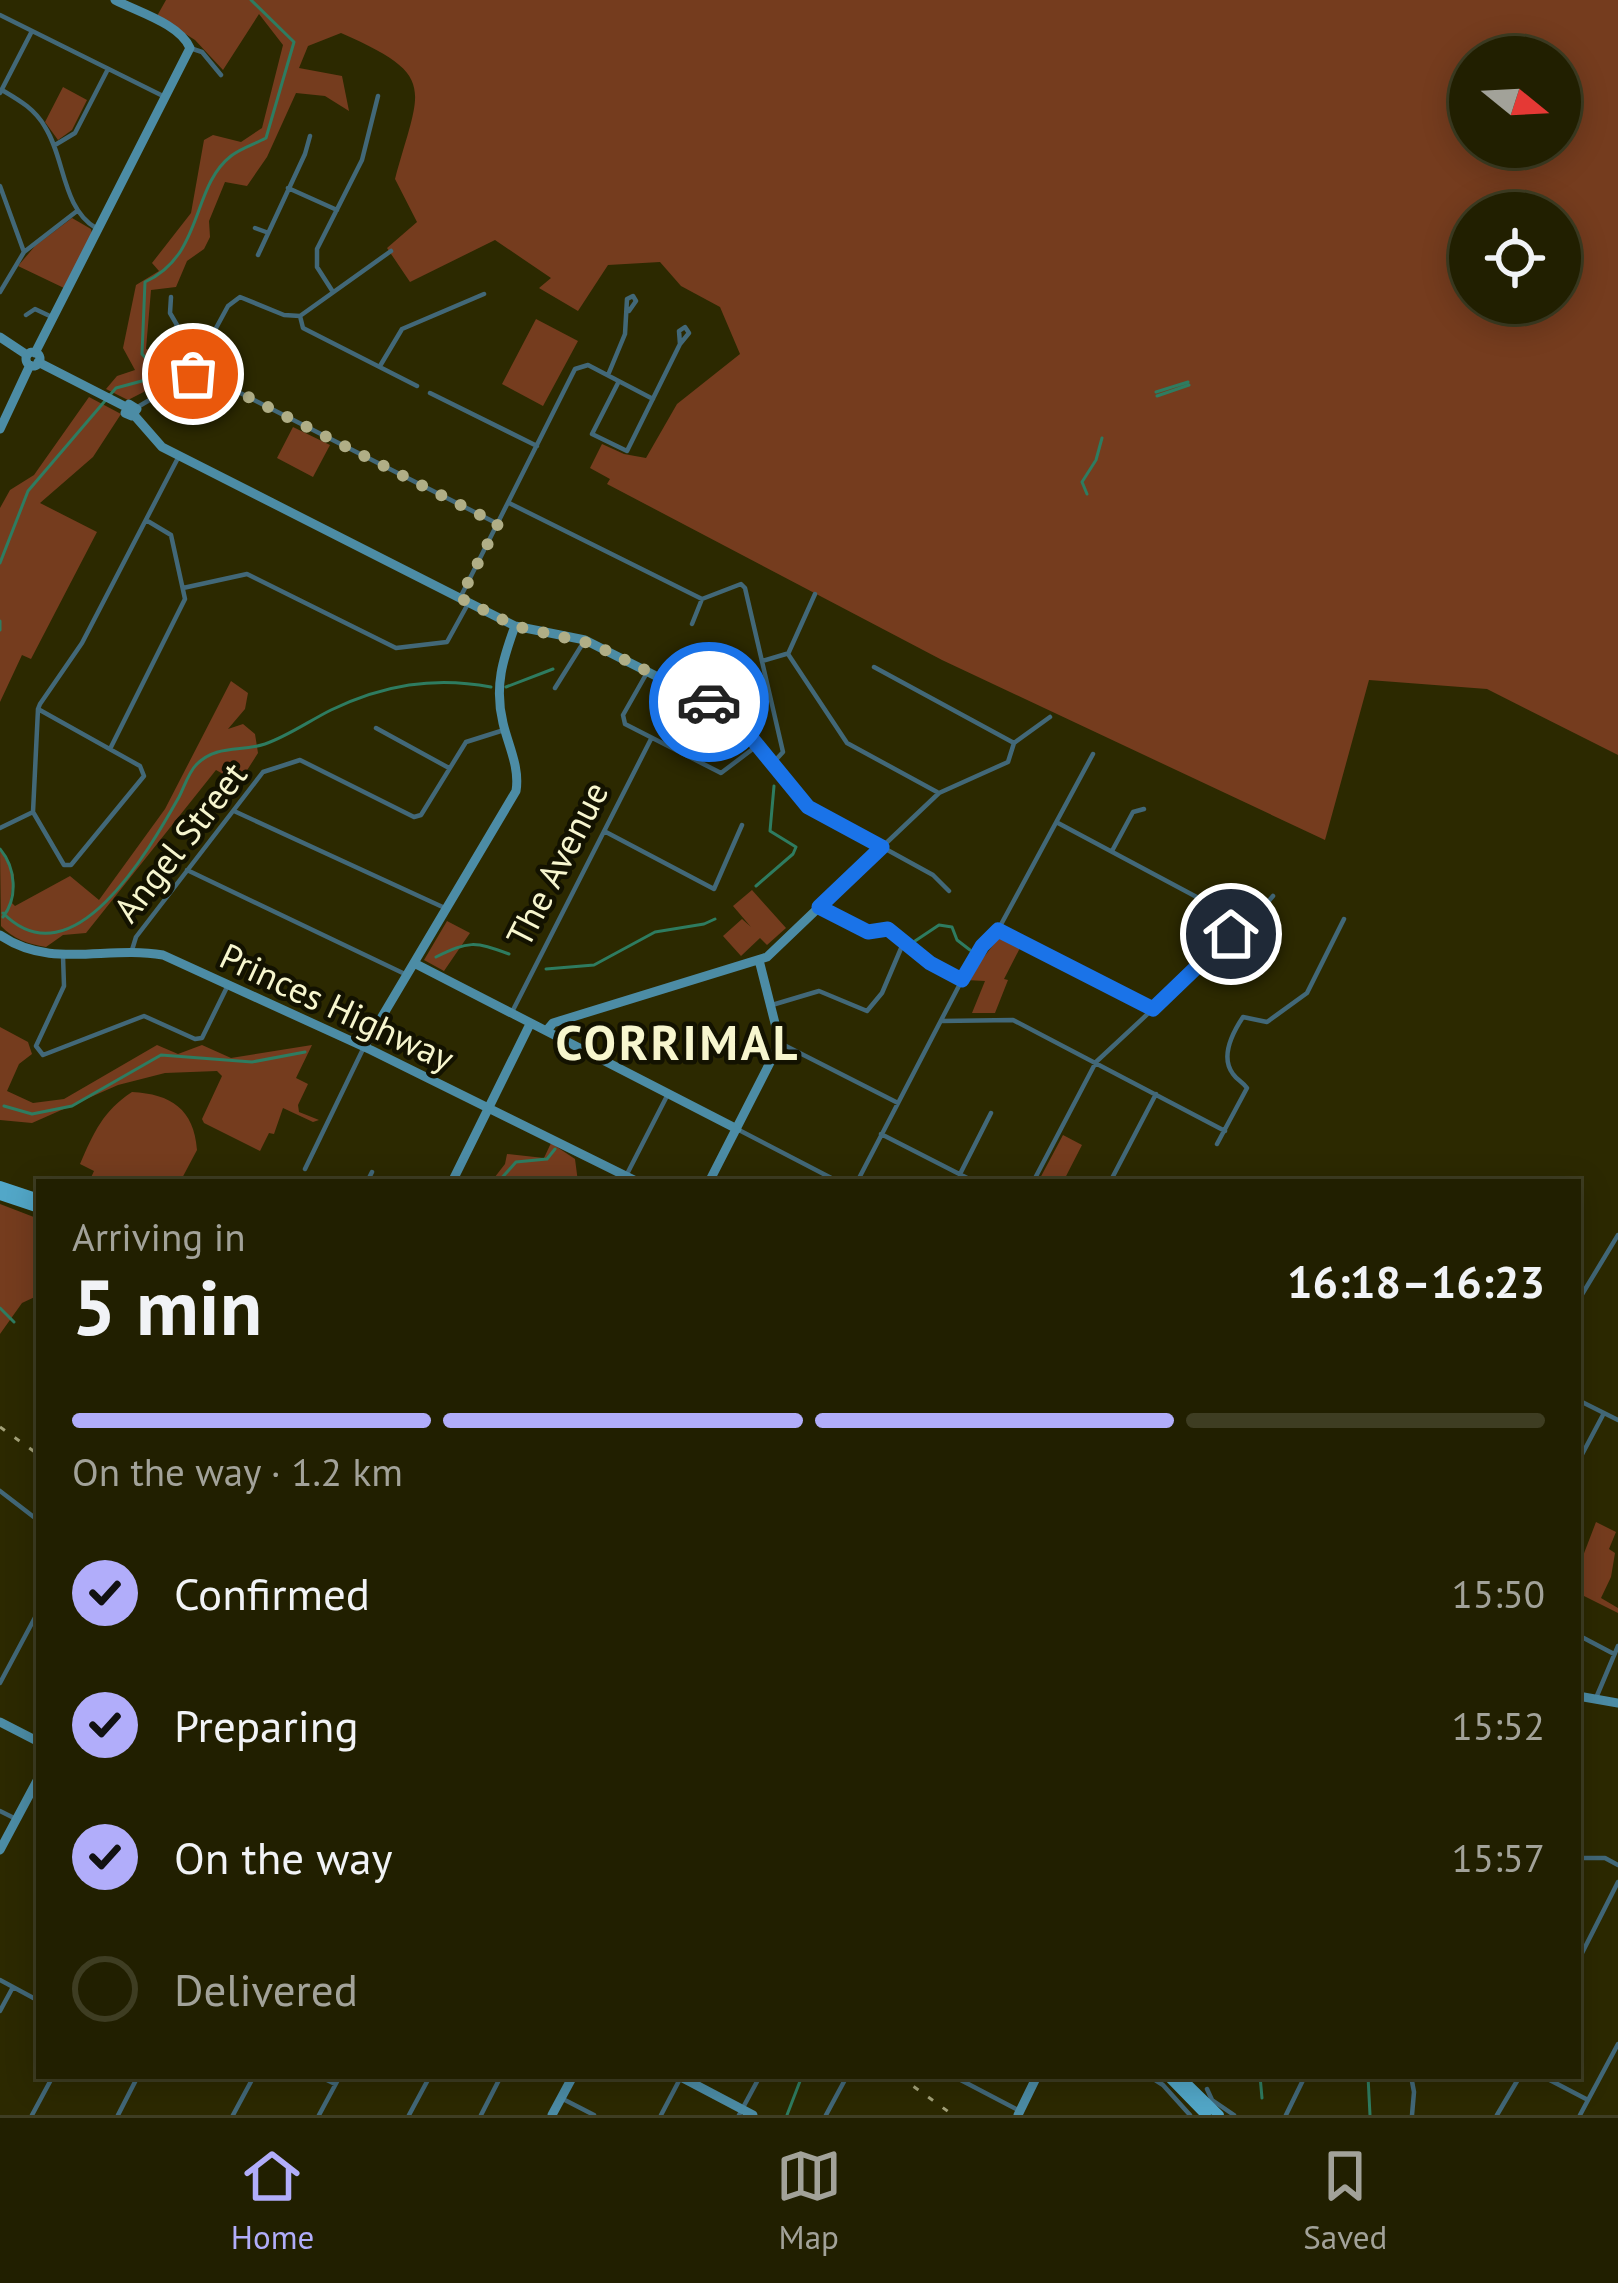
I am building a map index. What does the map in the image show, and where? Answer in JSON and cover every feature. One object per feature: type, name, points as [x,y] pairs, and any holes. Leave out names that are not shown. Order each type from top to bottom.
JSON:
[{"type":"main road","points":[[0,429],[190,48],[171,28],[115,0]]},
{"type":"main road","points":[[0,337],[128,408],[155,442],[179,456],[515,626],[585,640],[735,718],[808,807],[882,847],[759,960],[554,1023],[548,1029]]},
{"type":"main road","points":[[364,1047],[516,790],[518,773],[504,730],[499,668],[515,626]]},
{"type":"main road","name":"Princes Highway","points":[[0,935],[35,952],[63,956],[132,952],[163,956],[364,1047],[632,1179]]},
{"type":"main road","points":[[711,1179],[780,1043],[759,960]]},
{"type":"main road","points":[[414,963],[737,1129]]},
{"type":"main road","points":[[453,1179],[530,1024]]},
{"type":"main road","points":[[0,1190],[36,1203]]},
{"type":"main road","points":[[1581,1696],[1618,1703]]},
{"type":"main road","points":[[0,1722],[36,1741]]},
{"type":"main road","points":[[0,1850],[36,1782]]},
{"type":"main road","points":[[552,2115],[571,2079]]},
{"type":"main road","points":[[685,2079],[754,2115]]},
{"type":"main road","points":[[1021,2111],[1037,2079]]},
{"type":"main road","points":[[1021,2111],[1037,2079]]},
{"type":"main road","points":[[1171,2079],[1206,2115]]},
{"type":"main road","points":[[1182,2079],[1219,2115]]},
{"type":"street","points":[[0,15],[166,98]]},
{"type":"street","points":[[32,31],[1,92],[26,104],[44,123],[77,212],[99,229]]},
{"type":"street","points":[[190,48],[202,52],[221,75]]},
{"type":"street","points":[[55,145],[75,134],[108,69]]},
{"type":"street","points":[[333,292],[317,267],[317,249],[362,160],[378,95]]},
{"type":"street","points":[[258,255],[310,136]]},
{"type":"street","points":[[0,187],[24,252]]},
{"type":"street","points":[[288,188],[337,211]]},
{"type":"street","points":[[0,292],[24,252],[77,212]]},
{"type":"street","points":[[255,228],[266,232]]},
{"type":"street","points":[[128,408],[195,370],[236,298],[300,316],[392,251]]},
{"type":"street","points":[[380,366],[402,329],[484,294]]},
{"type":"street","points":[[171,297],[170,314],[177,325],[163,355],[178,383]]},
{"type":"street","points":[[26,315],[35,309],[54,318]]},
{"type":"street","points":[[608,375],[629,311]]},
{"type":"street","points":[[300,316],[303,328],[417,386]]},
{"type":"street","points":[[170,366],[190,330]]},
{"type":"street","points":[[619,381],[592,434],[627,451],[680,344]]},
{"type":"street","points":[[183,587],[247,574],[396,649],[447,642],[498,524],[575,369],[582,364],[653,399]]},
{"type":"street","points":[[195,370],[498,524]]},
{"type":"street","points":[[430,393],[537,446]]},
{"type":"street","points":[[39,706],[140,766],[144,776],[70,865],[64,866],[33,812],[39,706],[82,643],[179,456]]},
{"type":"street","points":[[509,503],[702,599]]},
{"type":"street","points":[[110,749],[185,599],[171,535],[146,520]]},
{"type":"street","points":[[692,624],[702,599],[741,584],[783,752],[772,764]]},
{"type":"street","points":[[788,654],[815,594]]},
{"type":"street","points":[[555,688],[585,640]]},
{"type":"street","points":[[762,661],[788,654]]},
{"type":"street","points":[[788,654],[847,743],[939,794]]},
{"type":"street","points":[[874,667],[1014,743]]},
{"type":"street","points":[[648,671],[623,720],[651,739],[722,773],[758,745]]},
{"type":"street","points":[[949,891],[933,875],[882,847],[939,794],[1008,762],[1014,743],[1050,717]]},
{"type":"street","points":[[376,728],[449,768]]},
{"type":"street","name":"Angel Street","points":[[132,952],[134,940],[263,772],[299,760],[414,817],[421,815],[466,742],[504,730]]},
{"type":"street","name":"The Avenue","points":[[512,1013],[651,739]]},
{"type":"street","points":[[858,1179],[962,980],[982,946],[998,930],[1093,754]]},
{"type":"street","points":[[1112,851],[1138,807]]},
{"type":"street","points":[[232,810],[447,909]]},
{"type":"street","points":[[0,828],[33,812]]},
{"type":"street","points":[[1058,823],[1222,910],[1232,928]]},
{"type":"street","points":[[604,831],[714,889],[742,825]]},
{"type":"street","points":[[187,869],[407,975]]},
{"type":"street","points":[[1232,928],[1249,924],[1270,899],[1262,896]]},
{"type":"street","points":[[819,907],[868,932],[888,929],[930,963],[962,980]]},
{"type":"street","points":[[1217,1144],[1247,1088],[1232,1073],[1228,1055],[1234,1030],[1244,1017],[1267,1022],[1306,995],[1344,919]]},
{"type":"street","points":[[1035,1179],[1096,1062],[1226,941],[1232,928]]},
{"type":"street","points":[[998,930],[1153,1009]]},
{"type":"street","points":[[772,1005],[819,991],[867,1011],[882,993],[904,939]]},
{"type":"street","points":[[63,956],[63,989],[36,1046],[43,1055],[144,1016],[202,1038],[228,986]]},
{"type":"street","points":[[1312,956],[1322,961]]},
{"type":"street","points":[[941,1021],[1013,1020],[1225,1131]]},
{"type":"street","points":[[780,1043],[898,1103]]},
{"type":"street","points":[[305,1169],[364,1047]]},
{"type":"street","points":[[626,1176],[668,1094]]},
{"type":"street","points":[[1112,1179],[1156,1094]]},
{"type":"street","points":[[959,1174],[992,1113]]},
{"type":"street","points":[[737,1129],[833,1179]]},
{"type":"street","points":[[881,1134],[969,1179]]},
{"type":"street","points":[[368,1179],[372,1172]]},
{"type":"street","points":[[1581,1299],[1618,1235]]},
{"type":"street","points":[[1581,1402],[1618,1420]]},
{"type":"street","points":[[1581,1456],[1604,1413]]},
{"type":"street","points":[[0,1491],[36,1519]]},
{"type":"street","points":[[0,1683],[36,1616]]},
{"type":"street","points":[[1581,1637],[1614,1654]]},
{"type":"street","points":[[1596,1698],[1618,1646]]},
{"type":"street","points":[[0,1811],[16,1819]]},
{"type":"street","points":[[1581,1858],[1605,1858],[1618,1865]]},
{"type":"street","points":[[1581,1946],[1618,1882]]},
{"type":"street","points":[[0,1980],[36,1999]]},
{"type":"street","points":[[0,2012],[13,1987]]},
{"type":"street","points":[[1580,2115],[1618,2044]]},
{"type":"street","points":[[1608,2062],[1618,2068]]},
{"type":"street","points":[[32,2115],[51,2079]]},
{"type":"street","points":[[118,2115],[136,2079]]},
{"type":"street","points":[[233,2115],[252,2079]]},
{"type":"street","points":[[326,2079],[335,2084]]},
{"type":"street","points":[[320,2115],[338,2079]]},
{"type":"street","points":[[409,2115],[428,2079]]},
{"type":"street","points":[[481,2115],[499,2079]]},
{"type":"street","points":[[661,2115],[679,2079]]},
{"type":"street","points":[[741,2112],[758,2079]]},
{"type":"street","points":[[826,2115],[845,2079]]},
{"type":"street","points":[[958,2079],[1021,2111]]},
{"type":"street","points":[[1154,2079],[1190,2115]]},
{"type":"street","points":[[1286,2115],[1304,2079]]},
{"type":"street","points":[[1412,2079],[1412,2115]]},
{"type":"street","points":[[1497,2115],[1518,2079]]},
{"type":"street","points":[[1548,2079],[1588,2100]]},
{"type":"street","points":[[1207,2089],[1212,2100],[1234,2115]]},
{"type":"street","points":[[561,2098],[593,2115]]},
{"type":"shaded area","points":[[166,0],[1618,0],[1618,755],[1487,689],[1369,680],[1325,840],[942,660],[607,484],[610,479],[590,468],[602,444],[646,458],[677,404],[740,354],[720,307],[681,286],[660,262],[608,265],[578,311],[539,288],[551,278],[495,240],[410,282],[387,248],[417,222],[395,179],[415,104],[414,88],[394,61],[341,33],[308,46],[299,68],[342,76],[349,111],[325,96],[296,93],[267,157],[247,186],[225,182],[209,221],[210,237],[204,249],[187,261],[176,287],[151,290],[146,349],[162,354],[175,376],[128,400],[106,389],[117,376],[135,370],[123,348],[136,285],[159,271],[152,263],[191,213],[204,140],[213,135],[241,142],[262,128],[283,45],[259,14],[223,70],[195,40],[157,16]]},
{"type":"shaded area","points":[[63,87],[87,100],[72,130],[58,140],[45,122]]},
{"type":"shaded area","points":[[72,218],[92,233],[64,288],[18,266],[35,246]]},
{"type":"shaded area","points":[[536,319],[578,341],[543,406],[502,384]]},
{"type":"shaded area","points":[[89,397],[121,414],[93,457],[40,503],[97,532],[31,659],[22,655],[0,702],[0,508],[10,490],[34,475]]},
{"type":"shaded area","points":[[293,427],[330,445],[313,477],[277,458]]},
{"type":"shaded area","points":[[231,681],[248,693],[245,709],[228,729],[243,724],[255,734],[258,753],[239,783],[216,770],[86,933],[63,935],[46,947],[6,931],[1,926],[0,849],[14,875],[10,901],[15,906],[70,876],[99,900],[165,809]]},
{"type":"shaded area","points":[[752,890],[786,928],[767,945],[760,938],[741,956],[723,936],[742,919],[751,927],[733,906]]},
{"type":"shaded area","points":[[447,921],[470,933],[444,971],[424,960]]},
{"type":"shaded area","points":[[1001,935],[1021,946],[1004,979],[1008,980],[995,1013],[972,1013],[985,981],[966,980]]},
{"type":"shaded area","points":[[0,1027],[28,1042],[32,1054],[19,1064],[7,1091],[33,1103],[64,1099],[157,1045],[178,1054],[202,1045],[231,1058],[312,1045],[296,1078],[308,1084],[298,1105],[299,1112],[319,1120],[313,1122],[283,1108],[274,1134],[269,1133],[260,1151],[204,1123],[222,1076],[217,1071],[165,1073],[118,1085],[32,1123],[0,1120]]},
{"type":"shaded area","points":[[132,1092],[158,1096],[185,1114],[197,1150],[182,1179],[90,1179],[94,1171],[80,1164],[106,1115]]},
{"type":"shaded area","points":[[1063,1135],[1082,1145],[1065,1179],[1040,1179]]},
{"type":"shaded area","points":[[551,1143],[575,1159],[578,1179],[493,1179],[507,1154],[544,1158]]},
{"type":"shaded area","points":[[0,1204],[36,1218],[36,1296],[22,1303],[0,1334]]},
{"type":"shaded area","points":[[1596,1522],[1616,1532],[1609,1549],[1615,1553],[1611,1577],[1601,1598],[1618,1608],[1618,1613],[1581,1594],[1581,1561]]},
{"type":"waterway","points":[[0,563],[28,491],[116,388],[153,378],[151,364],[142,354],[145,282],[178,255],[218,169],[235,153],[266,138],[294,42],[251,0]]},
{"type":"waterway","points":[[1156,392],[1188,382]]},
{"type":"waterway","points":[[1157,396],[1189,385]]},
{"type":"waterway","points":[[1087,494],[1082,482],[1096,460],[1102,438]]},
{"type":"waterway","points":[[0,621],[0,630]]},
{"type":"waterway","points":[[506,687],[553,669]]},
{"type":"waterway","points":[[3,913],[29,931],[56,932],[82,921],[129,876],[193,768],[212,754],[265,744],[331,710],[389,689],[449,682],[491,687]]},
{"type":"waterway","points":[[756,886],[796,847],[770,831],[774,786]]},
{"type":"waterway","points":[[0,849],[13,883],[3,917]]},
{"type":"waterway","points":[[546,969],[594,965],[655,932],[715,919]]},
{"type":"waterway","points":[[915,941],[939,925],[952,927],[957,940],[970,950]]},
{"type":"waterway","points":[[436,957],[472,945],[509,954]]},
{"type":"waterway","points":[[4,1106],[32,1114],[72,1106],[161,1055],[252,1062],[305,1052]]},
{"type":"waterway","points":[[501,1179],[516,1162],[547,1159],[555,1149]]},
{"type":"waterway","points":[[0,1308],[14,1322]]},
{"type":"waterway","points":[[787,2115],[801,2079]]},
{"type":"waterway","points":[[1260,2079],[1262,2098]]},
{"type":"waterway","points":[[1368,2079],[1370,2115]]},
{"type":"railway","points":[[0,1427],[36,1453]]},
{"type":"railway","points":[[903,2079],[953,2115]]},
{"type":"way so far","points":[[193,374],[195,370],[498,524],[460,598],[515,626],[593,644],[709,702]]},
{"type":"district","name":"CORRIMAL","points":[[678,1043]]},
{"type":"route","points":[[709,702],[735,718],[808,807],[882,847],[819,907],[868,932],[888,929],[930,963],[962,980],[982,946],[998,930],[1153,1009],[1231,934]]}]
